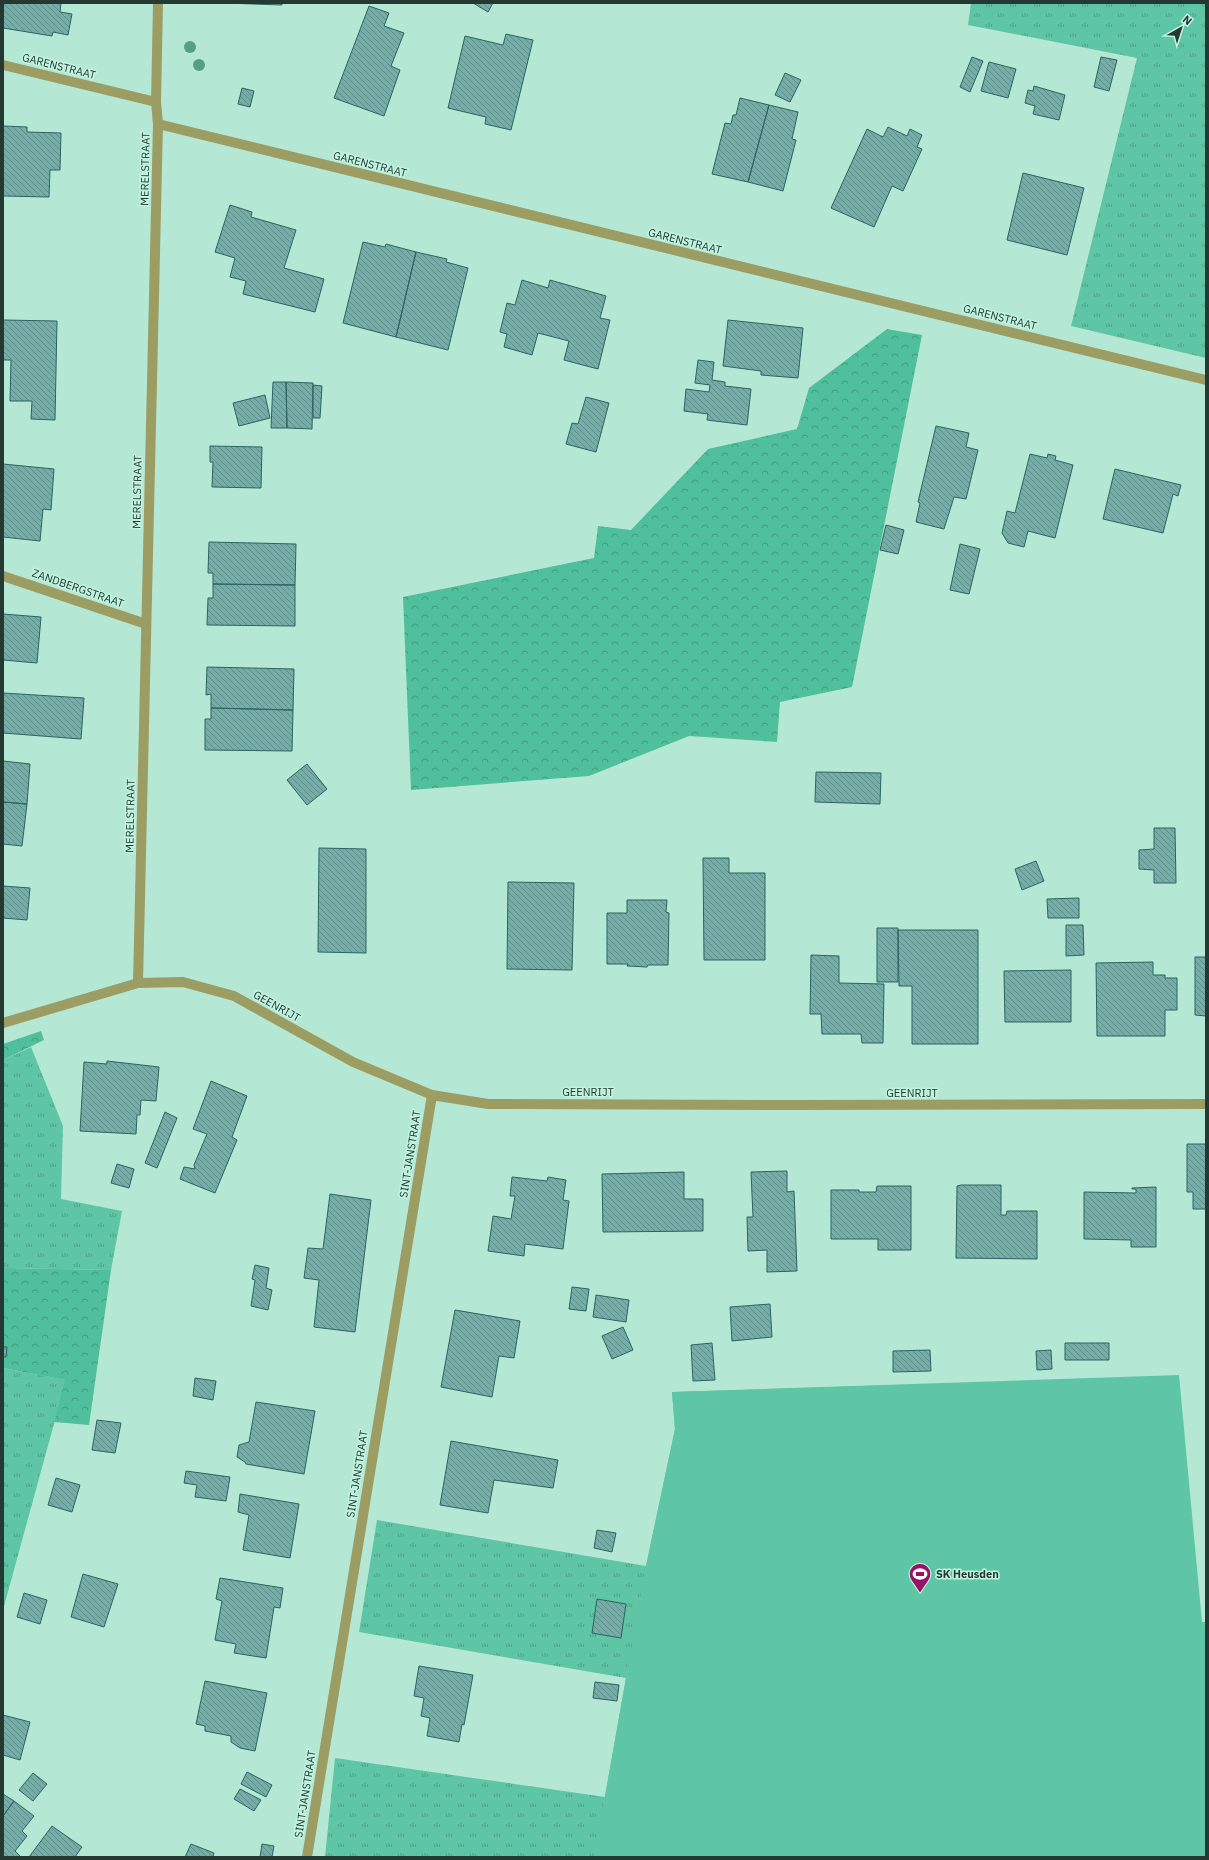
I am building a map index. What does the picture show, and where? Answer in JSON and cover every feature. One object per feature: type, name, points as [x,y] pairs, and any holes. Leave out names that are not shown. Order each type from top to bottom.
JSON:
[{"type":"street","name":"MERELSTRAAT","points":[[138,982],[158,124],[156,102],[158,3]]},
{"type":"street","name":"GARENSTRAAT","points":[[3,65],[156,102]]},
{"type":"street","name":"GARENSTRAAT","points":[[158,124],[1206,380]]},
{"type":"street","name":"ZANDBERGSTRAAT","points":[[3,576],[146,624]]},
{"type":"street","name":"GEENRIJT","points":[[3,1023],[138,982],[182,982],[234,996],[352,1062],[432,1095],[488,1104],[1206,1104]]},
{"type":"street","name":"SINT-JANSTRAAT","points":[[308,1857],[432,1095]]},
{"type":"green space","points":[[971,3],[1206,3],[1206,358],[1071,326],[1137,58],[968,25]]},
{"type":"green space","points":[[887,329],[922,335],[852,687],[780,702],[777,742],[689,736],[589,776],[411,790],[403,597],[594,558],[598,526],[631,530],[708,449],[797,429],[809,388]]},
{"type":"green space","points":[[41,1031],[44,1040],[3,1060],[3,1044]]},
{"type":"green space","points":[[31,1047],[63,1126],[61,1199],[122,1211],[111,1270],[3,1268],[3,1060]]},
{"type":"green space","points":[[3,1268],[111,1270],[89,1425],[54,1422],[65,1380],[3,1368]]},
{"type":"green space","points":[[3,1368],[66,1380],[3,1610]]},
{"type":"green space","name":"SK Heusden","points":[[1179,1375],[1202,1622],[1206,1622],[1206,1857],[594,1857],[646,1566],[675,1429],[672,1392]]},
{"type":"green space","points":[[1032,1381],[696,1857],[325,1857],[335,1758],[605,1797],[626,1678],[359,1632],[377,1520],[646,1566],[675,1429],[672,1392]]},
{"type":"building","points":[[3,3],[61,3],[60,12],[72,14],[68,35],[53,32],[52,36],[3,28]]},
{"type":"building","points":[[224,3],[282,3],[282,5]]},
{"type":"building","points":[[473,3],[493,3],[488,12]]},
{"type":"building","points":[[369,6],[389,13],[384,26],[404,33],[391,66],[400,70],[384,116],[334,98]]},
{"type":"building","points":[[506,34],[533,40],[511,130],[485,124],[486,117],[448,108],[465,36],[503,45]]},
{"type":"building","points":[[972,57],[983,61],[970,92],[960,87]]},
{"type":"building","points":[[1101,57],[1117,60],[1109,91],[1094,87]]},
{"type":"building","points":[[989,62],[1016,69],[1008,98],[981,91]]},
{"type":"building","points":[[785,73],[801,80],[790,102],[775,95]]},
{"type":"building","points":[[1034,86],[1065,95],[1059,120],[1033,114],[1035,106],[1025,103],[1028,90],[1033,91]]},
{"type":"building","points":[[242,88],[254,91],[250,107],[238,104]]},
{"type":"building","points":[[740,98],[769,105],[748,182],[712,174],[725,123],[731,124],[733,115],[736,115]]},
{"type":"building","points":[[769,105],[798,112],[792,139],[796,140],[783,191],[748,182]]},
{"type":"building","points":[[3,126],[27,127],[27,132],[61,133],[60,170],[50,170],[49,197],[3,196]]},
{"type":"building","points":[[888,127],[907,136],[910,129],[922,135],[917,147],[922,149],[903,191],[892,186],[874,227],[831,208],[867,129],[883,137]]},
{"type":"building","points":[[1023,173],[1084,188],[1067,255],[1007,240]]},
{"type":"building","points":[[230,205],[252,212],[251,217],[296,230],[284,268],[324,279],[315,312],[243,294],[246,281],[230,277],[235,258],[215,252]]},
{"type":"building","points":[[363,242],[385,247],[386,244],[416,252],[396,337],[343,323]]},
{"type":"building","points":[[416,252],[447,259],[446,262],[468,268],[448,350],[396,337]]},
{"type":"building","points":[[522,280],[548,288],[550,280],[606,296],[600,318],[610,320],[598,369],[564,360],[569,341],[538,333],[532,355],[504,347],[507,334],[500,332],[507,303],[515,305]]},
{"type":"building","points":[[3,320],[57,321],[55,420],[31,419],[32,401],[10,401],[11,360],[3,360]]},
{"type":"building","points":[[728,320],[803,328],[798,378],[761,375],[761,371],[723,366]]},
{"type":"building","points":[[698,360],[714,362],[712,380],[725,382],[725,386],[751,389],[747,425],[707,420],[708,414],[684,411],[686,389],[709,392],[710,385],[695,383]]},
{"type":"building","points":[[273,382],[286,382],[287,428],[271,428]]},
{"type":"building","points":[[286,382],[313,383],[312,429],[287,428]]},
{"type":"building","points":[[313,385],[322,386],[320,418],[313,418]]},
{"type":"building","points":[[265,395],[270,418],[239,426],[233,403]]},
{"type":"building","points":[[586,397],[609,403],[596,452],[566,444],[572,423],[578,424]]},
{"type":"building","points":[[936,426],[969,433],[966,447],[978,450],[966,499],[954,497],[944,529],[916,522],[920,503],[918,502]]},
{"type":"building","points":[[210,446],[262,447],[261,488],[212,487],[213,462],[210,462]]},
{"type":"building","points":[[1030,454],[1047,458],[1048,454],[1056,456],[1055,460],[1073,465],[1055,538],[1028,531],[1024,547],[1008,543],[1002,533],[1007,511],[1015,513]]},
{"type":"building","points":[[3,464],[54,469],[51,510],[43,509],[40,541],[3,537]]},
{"type":"building","points":[[1115,469],[1181,485],[1178,496],[1173,494],[1163,533],[1103,519]]},
{"type":"building","points":[[886,525],[904,530],[898,554],[880,550]]},
{"type":"building","points":[[209,542],[296,544],[295,585],[213,584],[213,573],[208,573]]},
{"type":"building","points":[[960,544],[980,549],[969,594],[950,590]]},
{"type":"building","points":[[213,584],[295,585],[295,626],[207,625],[208,598],[213,598]]},
{"type":"building","points":[[3,614],[41,617],[37,663],[3,660]]},
{"type":"building","points":[[207,667],[294,669],[293,710],[211,708],[211,694],[206,695]]},
{"type":"building","points":[[3,693],[84,698],[81,739],[3,733]]},
{"type":"building","points":[[211,708],[293,710],[292,751],[205,750],[205,719],[211,719]]},
{"type":"building","points":[[3,761],[30,764],[27,804],[3,802]]},
{"type":"building","points":[[307,764],[327,789],[307,805],[287,780]]},
{"type":"building","points":[[816,772],[881,773],[880,804],[815,802]]},
{"type":"building","points":[[3,802],[27,804],[22,846],[3,844]]},
{"type":"building","points":[[1154,828],[1175,828],[1176,883],[1154,883],[1154,870],[1139,869],[1139,850],[1154,849]]},
{"type":"building","points":[[319,848],[366,849],[366,953],[318,952]]},
{"type":"building","points":[[703,858],[729,858],[729,873],[765,873],[765,960],[704,960]]},
{"type":"building","points":[[1036,861],[1044,881],[1022,890],[1015,869]]},
{"type":"building","points":[[508,882],[574,883],[572,970],[507,969]]},
{"type":"building","points":[[3,886],[30,888],[27,920],[3,918]]},
{"type":"building","points":[[1079,898],[1079,918],[1048,918],[1047,899]]},
{"type":"building","points":[[627,900],[667,900],[666,912],[669,913],[668,965],[648,965],[647,967],[627,966],[628,964],[607,964],[607,913],[627,913]]},
{"type":"building","points":[[1066,925],[1083,925],[1084,955],[1066,956]]},
{"type":"building","points":[[877,928],[898,928],[898,982],[877,982]]},
{"type":"building","points":[[898,930],[978,930],[978,1044],[912,1044],[912,986],[899,986]]},
{"type":"building","points":[[811,955],[839,956],[839,983],[884,984],[883,1043],[862,1043],[861,1034],[822,1034],[821,1014],[810,1014]]},
{"type":"building","points":[[1195,957],[1206,957],[1206,1016],[1195,1015]]},
{"type":"building","points":[[1153,962],[1153,975],[1165,975],[1165,978],[1177,978],[1177,1010],[1165,1010],[1165,1036],[1097,1036],[1096,963]]},
{"type":"building","points":[[1071,970],[1071,1022],[1005,1022],[1004,971]]},
{"type":"building","points":[[107,1061],[159,1067],[156,1101],[141,1100],[140,1115],[137,1115],[136,1134],[80,1131],[84,1062],[107,1064]]},
{"type":"building","points":[[211,1081],[247,1096],[232,1137],[237,1140],[215,1193],[180,1179],[184,1167],[195,1169],[194,1165],[207,1134],[193,1129]]},
{"type":"building","points":[[165,1112],[177,1118],[157,1168],[145,1163]]},
{"type":"building","points":[[1187,1144],[1206,1144],[1206,1209],[1193,1209],[1193,1192],[1187,1192]]},
{"type":"building","points":[[117,1164],[134,1169],[129,1188],[111,1183]]},
{"type":"building","points":[[787,1171],[787,1192],[794,1191],[797,1271],[767,1272],[767,1250],[748,1251],[747,1217],[753,1217],[751,1172]]},
{"type":"building","points":[[684,1172],[684,1199],[703,1199],[703,1231],[603,1232],[602,1174]]},
{"type":"building","points":[[512,1177],[547,1181],[548,1177],[566,1180],[563,1200],[569,1201],[563,1249],[525,1244],[524,1256],[488,1251],[493,1216],[511,1219],[515,1196],[510,1196]]},
{"type":"building","points":[[1001,1185],[1001,1215],[1006,1215],[1007,1211],[1037,1211],[1037,1259],[956,1258],[957,1186]]},
{"type":"building","points":[[877,1186],[911,1186],[911,1250],[878,1250],[878,1239],[831,1239],[831,1190],[859,1190],[859,1192],[876,1192]]},
{"type":"building","points":[[1156,1187],[1156,1247],[1131,1247],[1131,1240],[1084,1239],[1084,1192],[1136,1193],[1136,1189],[1132,1188]]},
{"type":"building","points":[[330,1194],[371,1200],[355,1332],[314,1327],[319,1280],[304,1278],[308,1248],[323,1249]]},
{"type":"building","points":[[255,1265],[269,1268],[266,1288],[272,1290],[268,1310],[251,1306],[255,1280],[252,1279]]},
{"type":"building","points":[[572,1287],[589,1289],[586,1311],[569,1309]]},
{"type":"building","points":[[596,1295],[629,1300],[626,1322],[593,1317]]},
{"type":"building","points":[[770,1304],[772,1337],[732,1341],[730,1307]]},
{"type":"building","points":[[455,1310],[520,1321],[514,1358],[499,1356],[492,1397],[441,1387]]},
{"type":"building","points":[[623,1327],[633,1350],[612,1359],[602,1336]]},
{"type":"building","points":[[712,1343],[715,1380],[693,1381],[691,1345]]},
{"type":"building","points":[[1065,1343],[1109,1343],[1109,1360],[1065,1360]]},
{"type":"building","points":[[3,1347],[7,1347],[6,1357],[3,1357]]},
{"type":"building","points":[[930,1350],[931,1371],[893,1372],[893,1351]]},
{"type":"building","points":[[1051,1350],[1052,1369],[1037,1370],[1036,1351]]},
{"type":"building","points":[[195,1378],[216,1381],[213,1400],[193,1396]]},
{"type":"building","points":[[256,1402],[315,1411],[304,1474],[246,1464],[237,1457],[239,1445],[249,1442]]},
{"type":"building","points":[[97,1420],[121,1423],[115,1453],[92,1450]]},
{"type":"building","points":[[451,1441],[558,1460],[553,1488],[494,1480],[488,1513],[440,1505]]},
{"type":"building","points":[[186,1471],[230,1477],[226,1501],[195,1497],[197,1485],[184,1483]]},
{"type":"building","points":[[56,1478],[80,1485],[72,1512],[48,1505]]},
{"type":"building","points":[[240,1494],[299,1504],[290,1558],[243,1550],[249,1515],[238,1512]]},
{"type":"building","points":[[597,1530],[616,1533],[612,1552],[594,1548]]},
{"type":"building","points":[[83,1574],[118,1584],[104,1627],[71,1617]]},
{"type":"building","points":[[220,1578],[283,1588],[280,1608],[274,1607],[266,1658],[234,1653],[236,1644],[215,1640],[222,1601],[216,1599]]},
{"type":"building","points":[[24,1593],[47,1600],[40,1624],[17,1617]]},
{"type":"building","points":[[597,1599],[626,1604],[621,1638],[592,1633]]},
{"type":"building","points":[[419,1666],[473,1675],[464,1725],[462,1724],[459,1742],[427,1736],[430,1718],[421,1716],[424,1698],[414,1696]]},
{"type":"building","points":[[205,1681],[267,1693],[255,1751],[240,1748],[231,1742],[231,1736],[205,1731],[205,1726],[196,1724]]},
{"type":"building","points":[[595,1682],[619,1685],[617,1701],[593,1698]]},
{"type":"building","points":[[3,1715],[30,1722],[20,1760],[3,1755]]},
{"type":"building","points":[[247,1772],[272,1785],[266,1797],[241,1784]]},
{"type":"building","points":[[33,1773],[47,1784],[33,1801],[19,1790]]},
{"type":"building","points":[[240,1789],[261,1800],[254,1811],[234,1799]]},
{"type":"building","points":[[3,1794],[14,1801],[3,1816]]},
{"type":"building","points":[[14,1801],[34,1816],[22,1831],[27,1836],[15,1851],[21,1857],[3,1857],[3,1816]]},
{"type":"building","points":[[52,1826],[82,1847],[75,1857],[29,1857]]},
{"type":"building","points":[[191,1844],[214,1853],[213,1857],[185,1857]]},
{"type":"building","points":[[262,1844],[274,1846],[272,1857],[260,1857]]},
{"type":"place","name":"SK Heusden","points":[[920,1594]]}]
